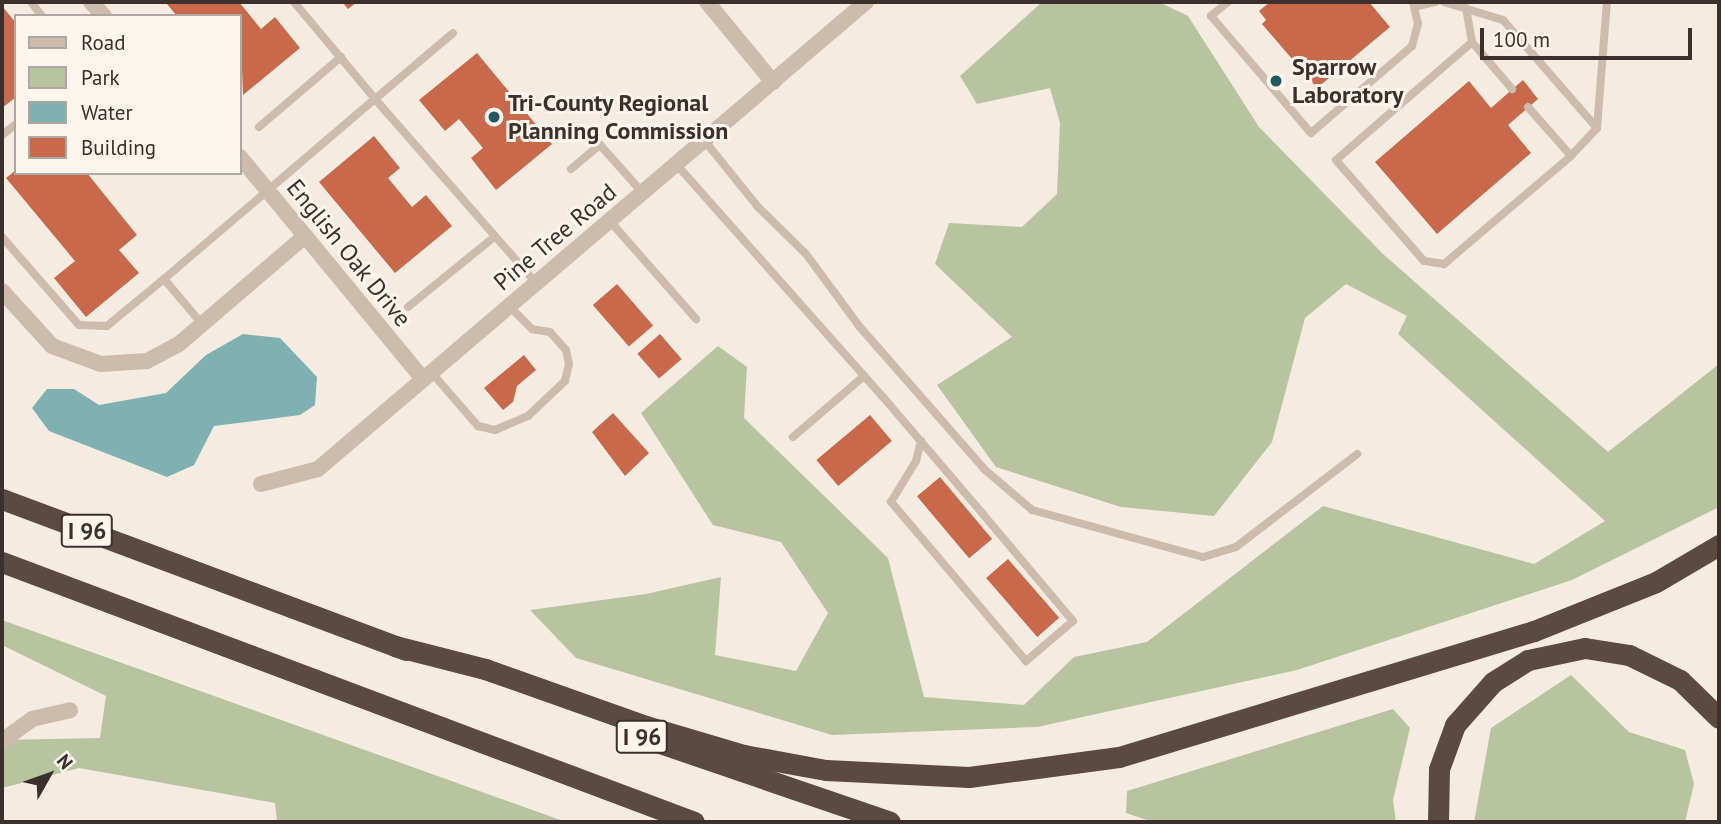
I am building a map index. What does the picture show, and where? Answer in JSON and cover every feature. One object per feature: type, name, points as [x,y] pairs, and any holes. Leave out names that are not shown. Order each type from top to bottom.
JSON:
[{"type":"highway","name":"I 96","points":[[2,499],[793,792],[890,822]]},
{"type":"highway","points":[[395,646],[485,669],[646,726],[744,755],[837,772],[969,777],[1119,757],[1534,631],[1656,582],[1719,545]]},
{"type":"highway","name":"I 96","points":[[2,562],[694,822]]},
{"type":"highway","points":[[1438,822],[1439,769],[1455,725],[1493,682],[1528,660],[1572,649],[1629,654],[1680,680],[1719,718]]},
{"type":"highway","points":[[603,788],[674,822]]},
{"type":"street","points":[[707,2],[773,82]]},
{"type":"street","name":"Pine Tree Road","points":[[261,484],[318,469],[866,2]]},
{"type":"street","name":"English Oak Drive","points":[[242,159],[427,376]]},
{"type":"street","points":[[2,290],[52,346],[101,364],[147,361],[202,324],[305,236]]},
{"type":"street","points":[[2,741],[32,719],[70,710]]},
{"type":"lane","points":[[294,2],[536,283]]},
{"type":"lane","points":[[1228,2],[1211,16],[1311,133],[1412,46],[1415,4],[1436,2]]},
{"type":"lane","points":[[1444,2],[1509,25],[1597,128]]},
{"type":"lane","points":[[1472,42],[1336,160],[1417,255],[1433,265],[1444,264],[1572,156],[1597,128],[1607,2]]},
{"type":"lane","points":[[1466,8],[1472,42],[1513,89]]},
{"type":"lane","points":[[2,237],[79,325],[107,326],[266,188],[453,33]]},
{"type":"lane","points":[[259,127],[341,57]]},
{"type":"lane","points":[[1528,107],[1572,156]]},
{"type":"lane","points":[[703,139],[758,207],[806,254],[859,326],[984,469],[1032,510],[1203,557],[1236,547],[1357,454]]},
{"type":"lane","points":[[571,169],[600,145],[642,192]]},
{"type":"lane","points":[[676,164],[921,441],[1073,621],[1026,661],[891,502],[916,461],[921,441]]},
{"type":"lane","points":[[609,220],[696,319]]},
{"type":"lane","points":[[408,307],[494,237]]},
{"type":"lane","points":[[164,279],[202,324]]},
{"type":"lane","points":[[427,376],[478,426],[495,430],[528,416],[565,381],[569,364],[566,350],[550,332],[532,329],[509,306]]},
{"type":"lane","points":[[793,437],[864,376]]},
{"type":"green space","points":[[1042,2],[1159,2],[1188,16],[1259,127],[1383,254],[1608,452],[1719,364],[1719,507],[1572,580],[1297,670],[1037,727],[832,735],[576,658],[530,610],[646,594],[721,577],[715,655],[796,671],[828,613],[781,542],[713,525],[641,413],[718,346],[747,367],[744,418],[888,558],[924,697],[1024,705],[1074,657],[1147,642],[1323,506],[1534,564],[1605,521],[1398,334],[1407,316],[1346,284],[1305,318],[1272,442],[1214,516],[1121,507],[996,467],[937,385],[1012,337],[935,264],[949,223],[1022,227],[1057,194],[1060,123],[1050,88],[977,104],[960,76]]},
{"type":"green space","points":[[2,620],[566,822],[277,822],[275,803],[79,768],[2,788],[2,740],[100,738],[106,696],[2,645]]},
{"type":"green space","points":[[1571,675],[1629,732],[1685,750],[1694,784],[1685,822],[1474,822],[1491,728]]},
{"type":"green space","points":[[1393,709],[1410,728],[1393,800],[1396,822],[1153,822],[1126,813],[1127,791]]},
{"type":"water","points":[[243,334],[280,338],[317,377],[315,405],[300,415],[214,426],[194,465],[167,477],[49,431],[32,408],[47,389],[74,389],[99,405],[166,393],[206,355]]},
{"type":"building","points":[[239,2],[261,29],[275,17],[300,48],[243,95],[242,14],[175,14],[167,4]]},
{"type":"building","points":[[342,2],[357,2],[348,9]]},
{"type":"building","points":[[1270,2],[1369,2],[1390,27],[1317,88],[1262,24],[1266,20],[1259,11]]},
{"type":"building","points":[[2,6],[14,21],[14,99],[2,108]]},
{"type":"building","points":[[477,53],[552,144],[496,190],[471,158],[483,148],[459,119],[445,131],[419,100]]},
{"type":"building","points":[[1523,80],[1538,99],[1508,125],[1531,153],[1437,234],[1375,162],[1469,81],[1491,108]]},
{"type":"building","points":[[374,136],[400,168],[388,178],[412,207],[426,195],[452,226],[395,273],[319,182]]},
{"type":"building","points":[[14,172],[14,175],[89,175],[137,235],[119,250],[139,273],[86,317],[54,278],[75,261],[6,178]]},
{"type":"building","points":[[617,284],[653,326],[629,347],[593,305]]},
{"type":"building","points":[[660,334],[682,359],[659,379],[637,354]]},
{"type":"building","points":[[524,355],[536,370],[517,386],[513,402],[503,410],[484,388]]},
{"type":"building","points":[[613,413],[649,453],[625,476],[592,432]]},
{"type":"building","points":[[870,415],[892,441],[838,486],[816,460]]},
{"type":"building","points":[[940,477],[992,539],[969,558],[917,496]]},
{"type":"building","points":[[1008,559],[1059,618],[1037,637],[986,578]]},
{"type":"place","name":"Sparrow Laboratory","points":[[1276,81]]},
{"type":"place","name":"Tri-County Regional Planning Commission","points":[[494,117]]}]
